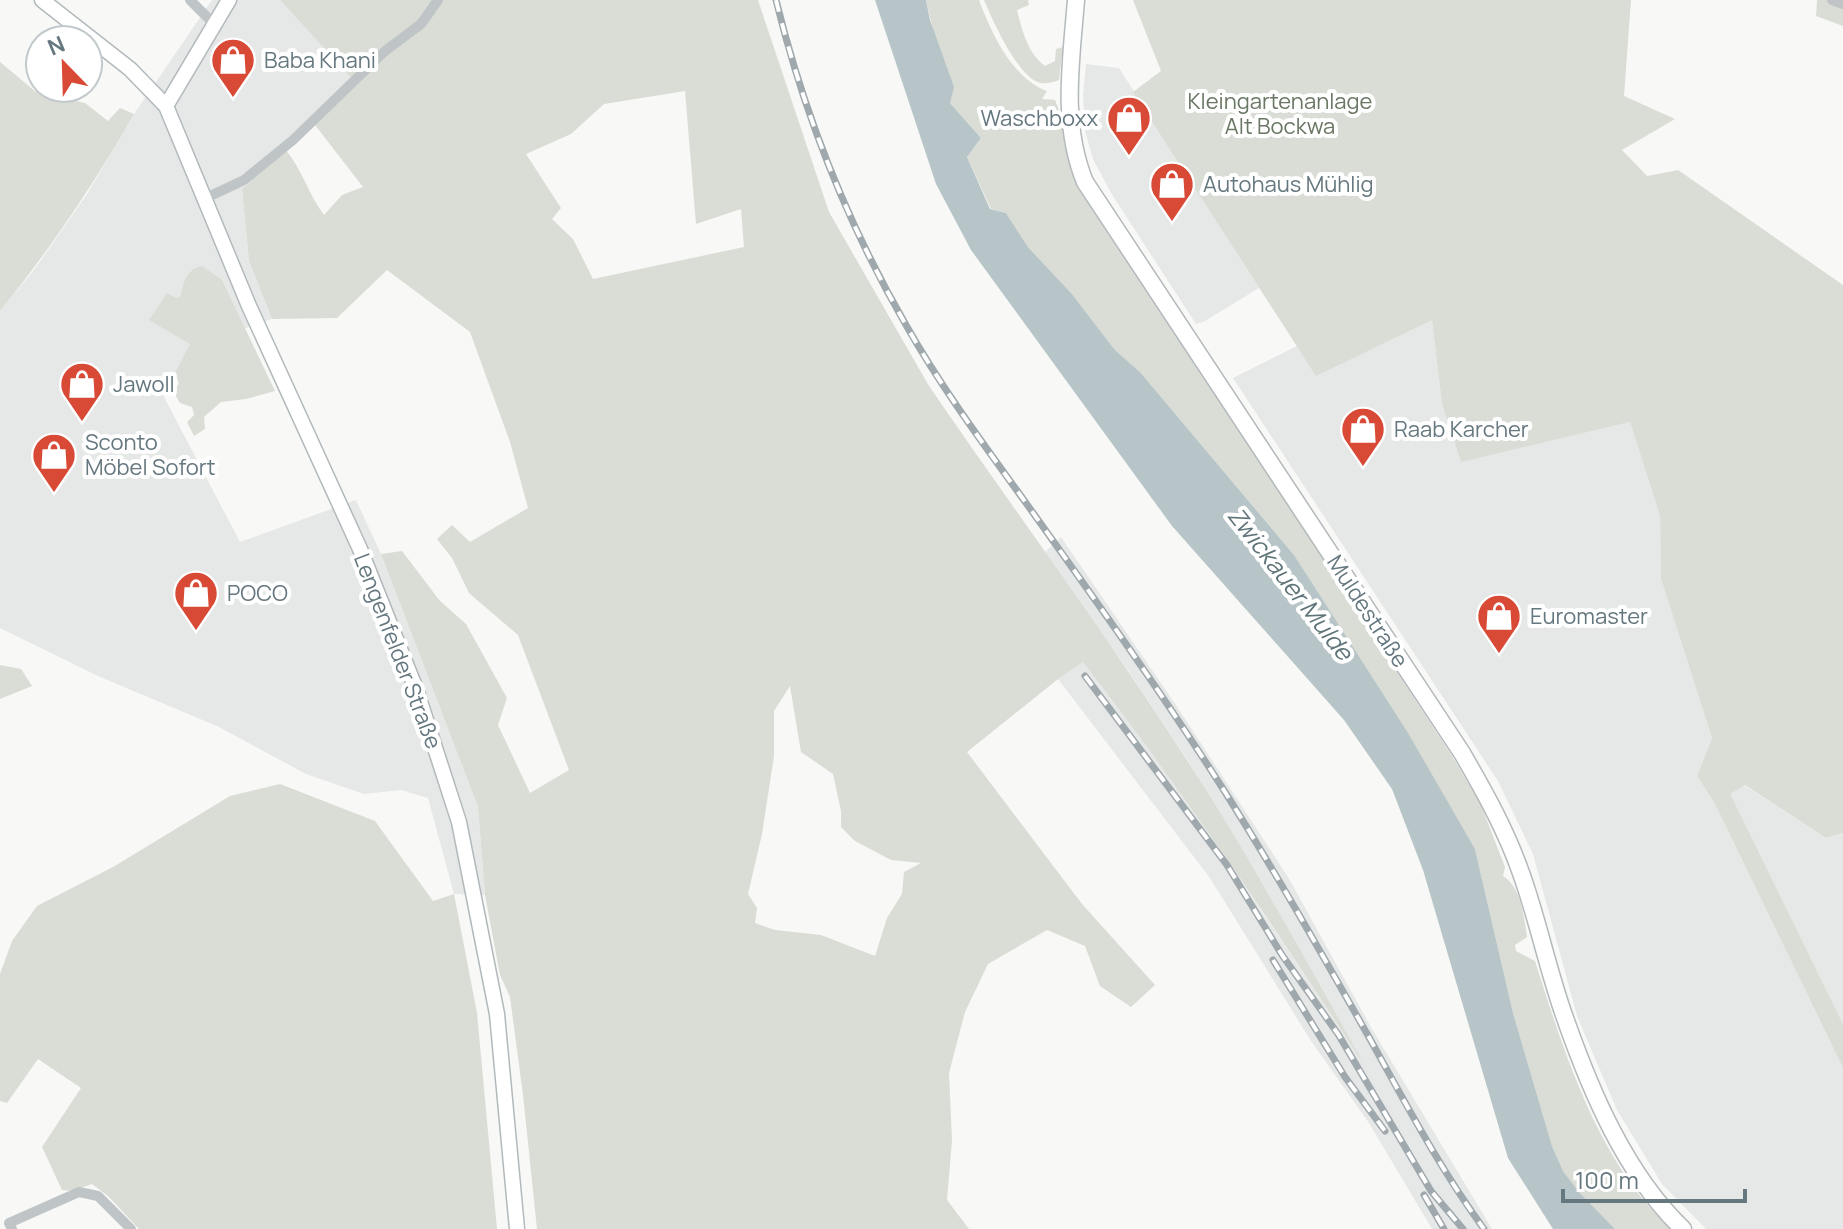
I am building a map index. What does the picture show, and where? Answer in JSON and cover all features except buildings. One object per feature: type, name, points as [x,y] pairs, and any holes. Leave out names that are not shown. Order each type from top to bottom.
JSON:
[{"type":"main road","points":[[42,0],[130,69],[166,106],[229,0]]},
{"type":"main road","name":"Muldestraße","points":[[1076,0],[1068,118],[1074,156],[1085,182],[1453,740],[1490,801],[1521,874],[1565,1018],[1612,1128],[1653,1196],[1683,1229]]},
{"type":"main road","name":"Lengenfelder Straße","points":[[166,106],[249,306],[347,520],[389,621],[416,689],[459,822],[497,1014],[517,1229]]},
{"type":"street","points":[[190,0],[214,24]]},
{"type":"street","points":[[206,198],[244,180],[293,140],[385,51],[421,24],[438,0]]},
{"type":"street","points":[[1832,0],[1843,4]]},
{"type":"street","points":[[12,1229],[9,1223],[79,1192],[98,1196],[131,1229]]},
{"type":"shaded area","points":[[212,0],[280,0],[356,83],[315,125],[242,189],[249,261],[272,319],[193,346],[164,397],[240,542],[356,500],[381,554],[478,807],[485,895],[454,894],[428,798],[401,790],[364,794],[306,774],[219,727],[98,676],[0,628],[0,311],[34,270],[87,194],[134,114]]},
{"type":"shaded area","points":[[1086,64],[1119,68],[1259,288],[1205,321],[1196,324],[1111,193],[1093,159],[1085,131],[1083,95]]},
{"type":"shaded area","points":[[1432,319],[1442,404],[1461,461],[1630,422],[1660,516],[1661,579],[1712,738],[1697,776],[1714,802],[1843,1068],[1843,1229],[1706,1229],[1662,1184],[1617,1110],[1577,1016],[1533,854],[1498,781],[1233,378],[1297,346],[1307,360]]},
{"type":"shaded area","points":[[1061,537],[1288,877],[1372,1029],[1492,1229],[1432,1229],[1369,1123],[1311,1041],[1210,878],[1058,679],[1083,661],[1157,756],[1357,1052],[1266,890],[1187,759],[1044,553]]},
{"type":"shaded area","points":[[1744,785],[1826,838],[1843,833],[1843,1024],[1729,794]]},
{"type":"green space","points":[[280,0],[758,0],[829,212],[929,386],[1123,663],[1209,795],[1278,910],[1365,1066],[1228,861],[1083,662],[967,752],[1082,904],[1155,985],[1131,1007],[1100,986],[1085,946],[1047,930],[988,964],[965,1012],[949,1073],[952,1140],[947,1200],[969,1229],[537,1229],[510,997],[500,975],[485,895],[478,807],[381,554],[402,551],[440,601],[466,624],[507,698],[498,725],[530,793],[569,770],[518,635],[469,593],[452,558],[437,539],[452,525],[470,542],[528,508],[510,442],[470,332],[387,270],[337,318],[272,319],[249,261],[242,189],[286,150],[324,215],[342,195],[363,187],[315,125],[356,83]],"holes":[[[685,91],[696,224],[741,209],[744,247],[593,279],[573,239],[552,219],[561,208],[526,154],[571,134],[604,104]],[[790,686],[801,752],[833,774],[841,827],[855,841],[891,860],[921,863],[904,872],[902,894],[887,918],[875,956],[821,935],[775,930],[755,923],[757,908],[748,894],[762,834],[774,756],[774,711]]]},
{"type":"green space","points":[[926,0],[979,0],[990,27],[1013,65],[1023,76],[1047,91],[1042,99],[1055,100],[1064,123],[1078,184],[1481,805],[1505,867],[1503,876],[1514,887],[1523,911],[1527,937],[1515,945],[1516,951],[1535,961],[1558,1032],[1586,1104],[1604,1139],[1645,1202],[1671,1229],[1615,1229],[1563,1171],[1552,1146],[1513,1013],[1475,849],[1294,555],[1140,372],[1115,350],[1072,294],[1028,247],[1006,213],[991,209],[967,157],[981,138],[950,103]]},
{"type":"green space","points":[[984,0],[1028,0],[1029,5],[1017,10],[1026,41],[1045,66],[1055,61],[1056,49],[1063,47],[1059,80],[1041,83],[1024,71],[1007,48]]},
{"type":"green space","name":"Kleingartenanlage Alt Bockwa","points":[[1133,0],[1631,0],[1624,96],[1675,119],[1622,150],[1647,176],[1678,170],[1843,285],[1843,833],[1826,838],[1745,785],[1730,794],[1843,1024],[1843,1068],[1714,802],[1697,776],[1712,738],[1661,579],[1660,516],[1630,422],[1461,462],[1442,404],[1432,320],[1316,376],[1133,92],[1161,71]]},
{"type":"green space","points":[[1817,0],[1843,0],[1843,26],[1816,16]]},
{"type":"green space","points":[[0,62],[24,82],[24,104],[86,104],[108,121],[120,108],[134,114],[71,215],[0,311]]},
{"type":"green space","points":[[202,266],[222,280],[275,391],[221,402],[204,417],[205,429],[194,436],[187,422],[194,415],[192,407],[180,403],[173,391],[179,384],[175,373],[190,344],[149,320],[167,293],[176,298],[181,296],[187,277]]},
{"type":"green space","points":[[0,665],[21,669],[32,686],[0,699]]},
{"type":"green space","points":[[280,784],[375,821],[433,901],[454,894],[477,1013],[497,1229],[139,1229],[92,1184],[72,1191],[62,1190],[42,1147],[81,1088],[38,1059],[7,1103],[0,1101],[0,974],[12,941],[37,906],[113,867],[230,796]]},
{"type":"water","name":"Zwickauer Mulde","points":[[875,0],[926,0],[954,87],[950,103],[981,138],[967,157],[990,209],[1006,213],[1028,247],[1072,294],[1115,350],[1140,372],[1294,555],[1408,733],[1475,849],[1513,1013],[1552,1146],[1563,1171],[1615,1229],[1553,1229],[1508,1158],[1423,870],[1392,789],[1344,720],[1172,526],[971,250],[936,184]]},
{"type":"railway","points":[[776,0],[800,85],[829,167],[865,247],[906,325],[963,416],[1127,646],[1225,792],[1299,915],[1438,1160],[1484,1229]]},
{"type":"railway","points":[[1085,676],[1227,865],[1282,955],[1338,1034],[1431,1191],[1463,1229]]},
{"type":"railway","points":[[1273,960],[1345,1077],[1385,1131]]},
{"type":"railway","points":[[1424,1195],[1444,1229]]},
{"type":"place","name":"Baba Khani","points":[[233,99]]},
{"type":"place","name":"Waschboxx","points":[[1129,157]]},
{"type":"place","name":"Autohaus Mühlig","points":[[1172,223]]},
{"type":"place","name":"Jawoll","points":[[82,423]]},
{"type":"place","name":"Raab Karcher","points":[[1363,468]]},
{"type":"place","name":"Sconto Möbel Sofort","points":[[54,494]]},
{"type":"place","name":"POCO","points":[[196,632]]},
{"type":"place","name":"Euromaster","points":[[1499,655]]}]
